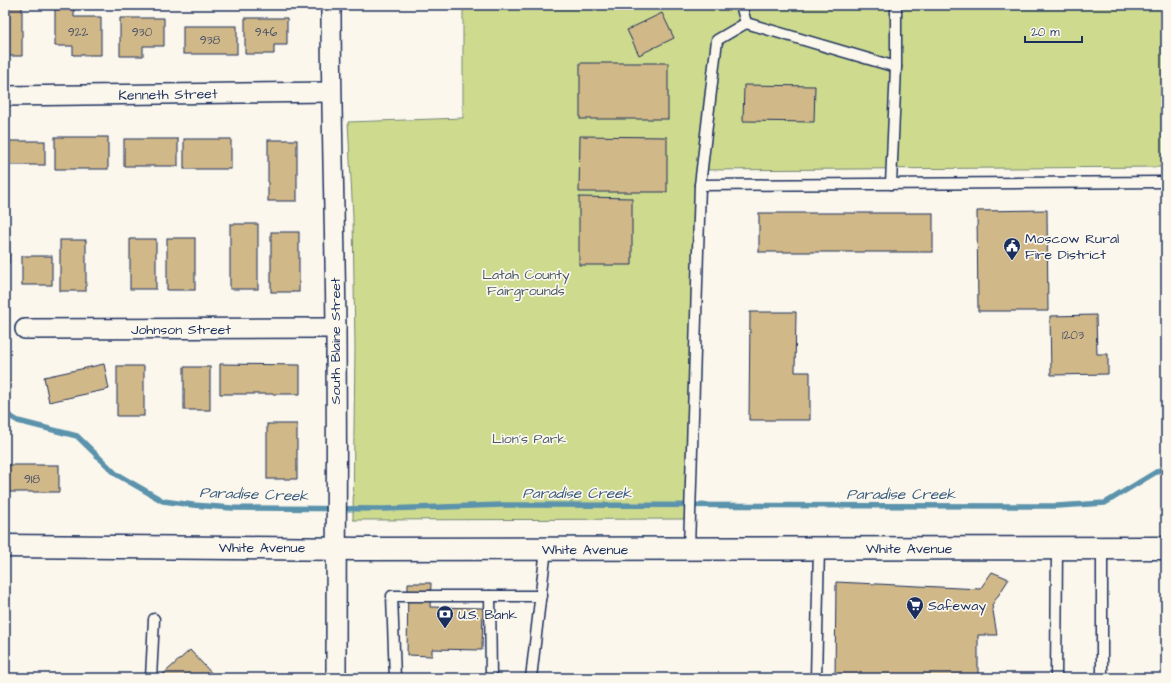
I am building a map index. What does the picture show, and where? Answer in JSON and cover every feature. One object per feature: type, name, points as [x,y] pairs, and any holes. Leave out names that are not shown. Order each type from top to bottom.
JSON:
[{"type":"street","name":"South Blaine Street","points":[[331,5],[331,92],[336,328],[336,678]]},
{"type":"street","name":"Kenneth Street","points":[[5,96],[331,92]]},
{"type":"street","name":"Johnson Street","points":[[25,329],[336,328]]},
{"type":"street","name":"White Avenue","points":[[5,546],[336,540],[546,549],[690,539],[819,548],[1166,548]]},
{"type":"lane","points":[[741,5],[746,23]]},
{"type":"lane","points":[[891,184],[896,67],[896,5]]},
{"type":"lane","points":[[690,539],[700,185],[717,40],[746,23],[896,67]]},
{"type":"lane","points":[[700,185],[1166,182]]},
{"type":"lane","points":[[816,678],[819,548]]},
{"type":"lane","points":[[1056,678],[1057,548]]},
{"type":"lane","points":[[1102,548],[1102,678]]},
{"type":"lane","points":[[531,678],[546,549]]},
{"type":"lane","points":[[395,678],[392,596],[541,596]]},
{"type":"lane","points":[[490,596],[491,678]]},
{"type":"lane","points":[[152,678],[154,619]]},
{"type":"green space","name":"Latah County Fairgrounds","points":[[463,5],[1166,5],[1166,167],[702,170],[690,519],[353,520],[355,347],[353,217],[348,122],[463,118]]},
{"type":"building","points":[[5,5],[22,5],[22,56],[5,56]]},
{"type":"building","points":[[55,9],[74,9],[74,17],[101,17],[101,55],[73,55],[73,46],[55,46]]},
{"type":"building","points":[[662,13],[674,38],[639,55],[627,30]]},
{"type":"building","points":[[120,18],[164,18],[164,46],[143,46],[143,56],[120,56]]},
{"type":"building","points":[[245,18],[287,18],[287,45],[274,45],[274,54],[245,54]]},
{"type":"building","points":[[183,26],[237,26],[237,54],[183,54]]},
{"type":"building","points":[[580,63],[668,63],[668,119],[580,119]]},
{"type":"building","points":[[744,85],[815,86],[814,122],[743,121]]},
{"type":"building","points":[[580,136],[667,137],[667,192],[579,192]]},
{"type":"building","points":[[55,137],[108,137],[108,169],[55,169]]},
{"type":"building","points":[[124,139],[178,139],[178,166],[124,166]]},
{"type":"building","points":[[184,139],[231,139],[231,169],[184,169]]},
{"type":"building","points":[[268,140],[297,140],[297,201],[268,201]]},
{"type":"building","points":[[5,141],[45,141],[45,165],[5,165]]},
{"type":"building","points":[[579,197],[632,198],[632,265],[579,265]]},
{"type":"building","name":"Moscow Rural Fire District","points":[[1047,210],[1048,311],[978,311],[977,211]]},
{"type":"building","points":[[759,213],[933,213],[933,252],[759,252]]},
{"type":"building","points":[[230,224],[258,224],[258,289],[230,289]]},
{"type":"building","points":[[5,228],[9,228],[9,263],[5,263]]},
{"type":"building","points":[[271,232],[299,232],[299,292],[271,292]]},
{"type":"building","points":[[167,238],[195,238],[195,290],[167,290]]},
{"type":"building","points":[[130,239],[156,239],[156,289],[130,289]]},
{"type":"building","points":[[60,240],[86,240],[86,291],[60,291]]},
{"type":"building","points":[[22,256],[52,256],[52,285],[22,285]]},
{"type":"building","points":[[750,312],[796,312],[795,372],[810,372],[810,420],[749,420]]},
{"type":"building","points":[[1096,315],[1097,354],[1108,354],[1108,374],[1051,375],[1050,316]]},
{"type":"building","points":[[104,364],[109,389],[49,402],[44,377]]},
{"type":"building","points":[[220,364],[300,365],[300,394],[220,394]]},
{"type":"building","points":[[117,366],[144,366],[144,416],[117,416]]},
{"type":"building","points":[[184,367],[210,367],[210,410],[184,410]]},
{"type":"building","points":[[267,424],[297,424],[297,479],[267,479]]},
{"type":"building","points":[[5,465],[59,465],[59,492],[5,492]]},
{"type":"building","name":"Safeway","points":[[992,572],[1009,579],[992,605],[997,635],[978,635],[978,678],[835,678],[836,582],[980,589]]},
{"type":"building","name":"U.S. Bank","points":[[408,583],[431,583],[430,607],[483,608],[482,650],[432,649],[432,656],[407,655]]},
{"type":"building","points":[[190,650],[216,678],[160,677]]},
{"type":"waterway","name":"Paradise Creek","points":[[5,413],[18,421],[77,436],[116,474],[163,501],[232,508],[383,509],[503,505],[1057,506],[1105,503],[1166,466]]},
{"type":"place","name":"Moscow Rural Fire District","points":[[1012,261]]},
{"type":"place","name":"Safeway","points":[[915,620]]},
{"type":"place","name":"U.S. Bank","points":[[445,629]]},
{"type":"park label","name":"Lion's Park","points":[[529,438]]}]
